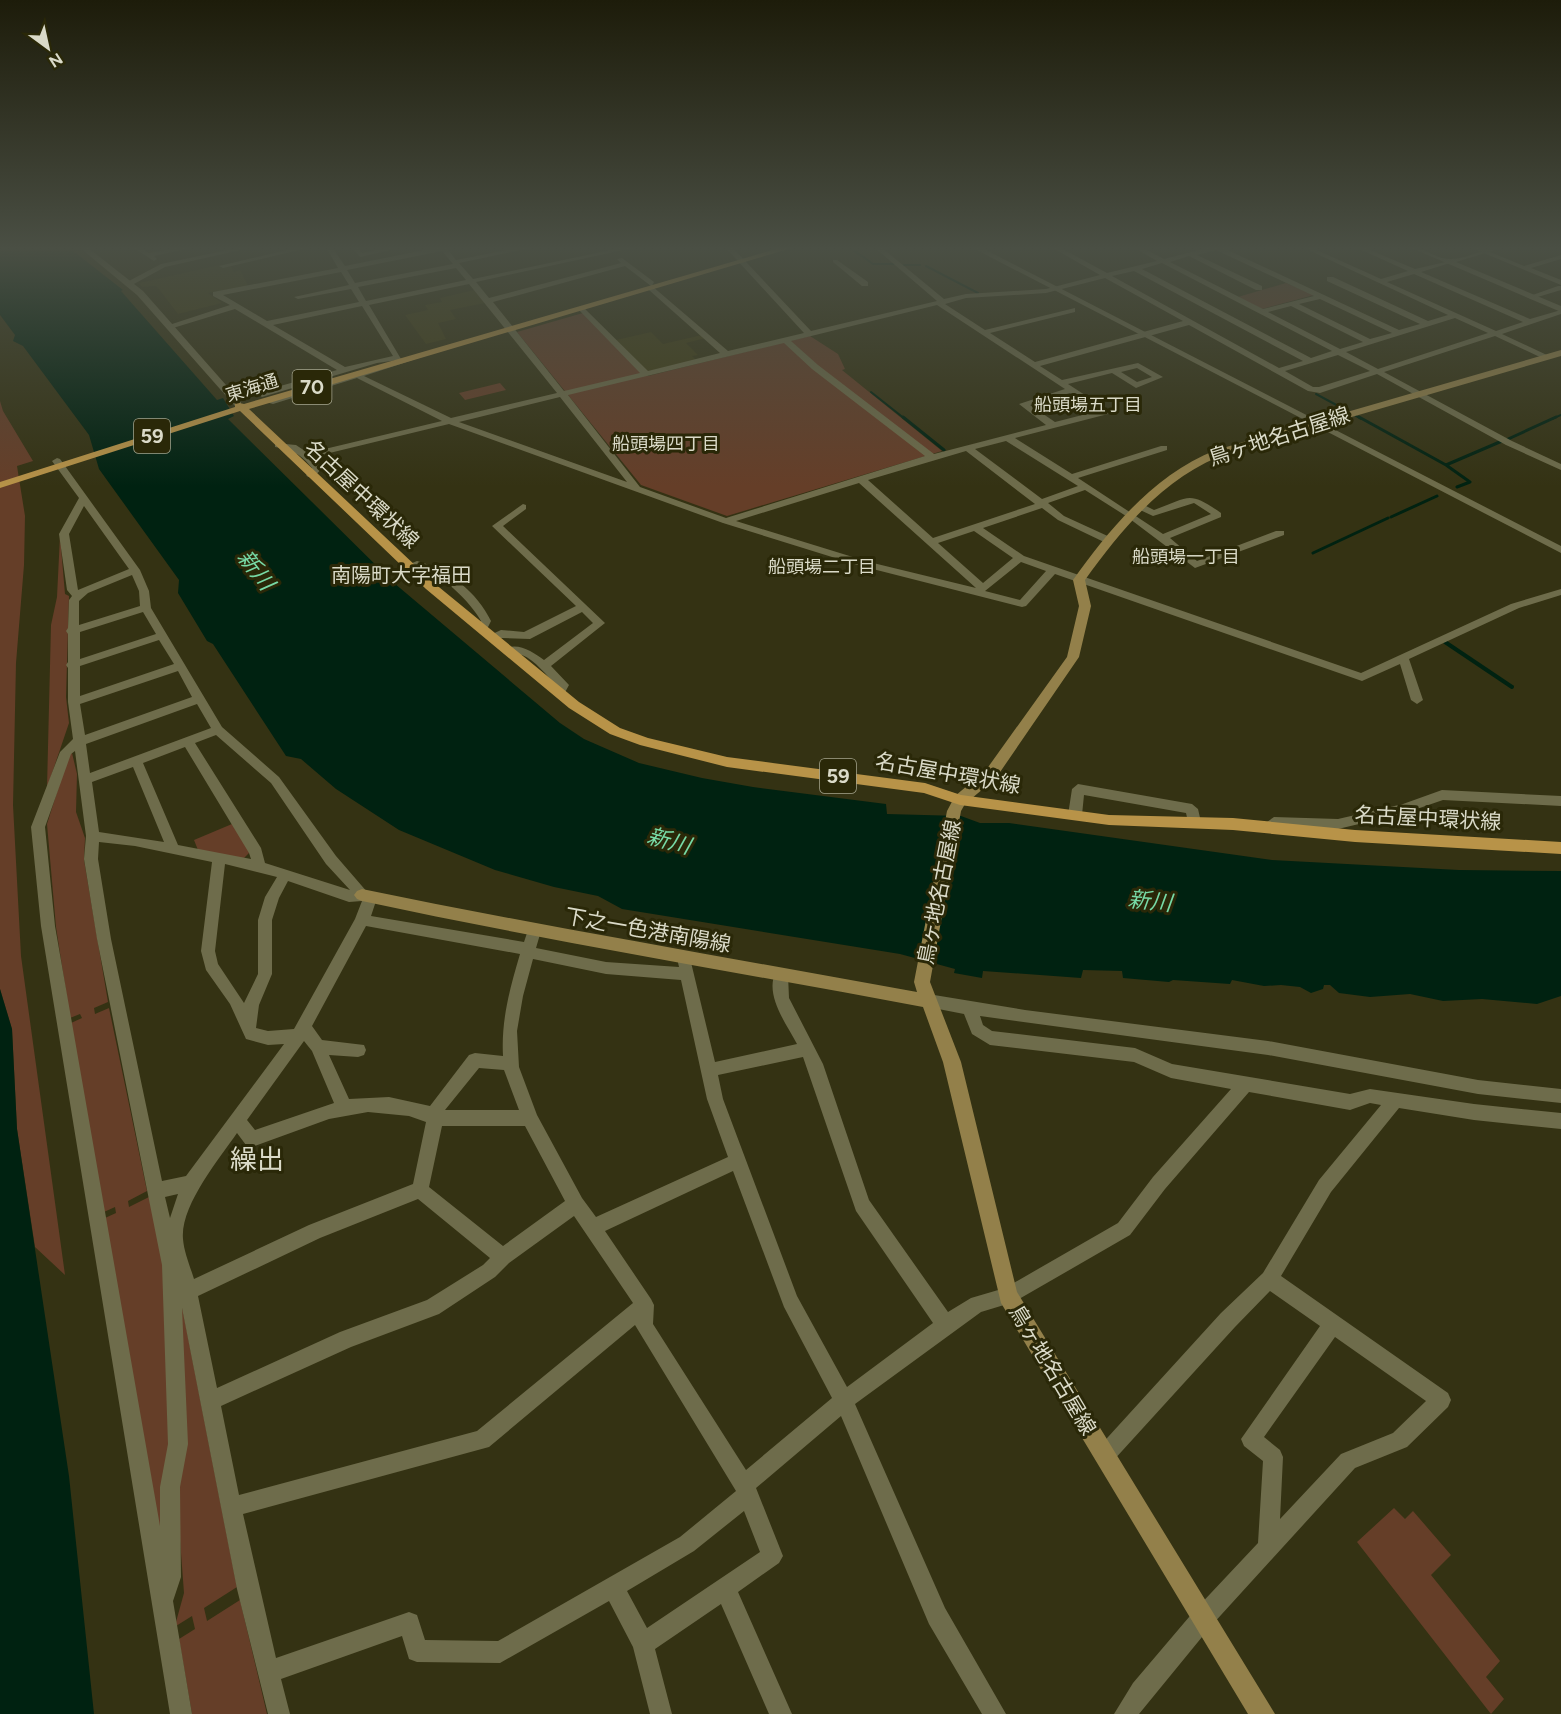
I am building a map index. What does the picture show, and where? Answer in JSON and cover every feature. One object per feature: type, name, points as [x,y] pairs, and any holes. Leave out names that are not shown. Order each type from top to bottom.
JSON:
[{"type":"main road","name":"東海通","points":[[236,407],[429,353],[510,327]]},
{"type":"main road","name":"東海通","points":[[0,479],[59,463],[398,358],[510,327]]},
{"type":"main road","name":"鳥ヶ地名古屋線","points":[[1262,1714],[1008,1296],[952,1062],[925,991],[957,805],[991,774],[1073,657],[1085,606],[1079,580],[1107,540],[1134,512],[1198,462],[1235,447],[1561,353]]},
{"type":"main road","name":"名古屋中環状線","points":[[236,407],[410,566],[559,693],[605,725],[645,742],[727,762],[925,788],[957,805],[1109,820],[1194,822],[1561,848]]},
{"type":"main road","name":"東海通","points":[[0,485],[59,463]]},
{"type":"main road","name":"下之一色港南陽線","points":[[366,897],[534,931],[597,940],[685,966],[925,991]]},
{"type":"street","points":[[171,327],[236,407]]},
{"type":"street","points":[[270,327],[344,370]]},
{"type":"street","points":[[263,394],[344,370],[398,358],[378,327]]},
{"type":"street","points":[[510,327],[638,490]]},
{"type":"street","points":[[600,327],[646,375]]},
{"type":"street","points":[[697,327],[727,355]]},
{"type":"street","points":[[802,327],[809,334]]},
{"type":"street","points":[[307,456],[838,327]]},
{"type":"street","points":[[726,520],[932,457],[1105,412],[978,327]]},
{"type":"street","points":[[985,332],[1004,327]]},
{"type":"street","points":[[1131,327],[1561,550]]},
{"type":"street","points":[[1034,365],[1168,327]]},
{"type":"street","points":[[1203,327],[1311,389],[1320,390],[1514,327]]},
{"type":"street","points":[[1245,327],[1310,361]]},
{"type":"street","points":[[1290,327],[1419,393],[1509,443],[1561,467]]},
{"type":"street","points":[[1339,327],[1369,342]]},
{"type":"street","points":[[1386,327],[1399,333]]},
{"type":"street","points":[[1278,371],[1418,327]]},
{"type":"street","points":[[1482,327],[1545,356]]},
{"type":"street","points":[[786,340],[815,367],[932,457]]},
{"type":"street","points":[[270,402],[360,377],[429,353]]},
{"type":"street","points":[[1061,383],[1114,371]]},
{"type":"street","points":[[360,377],[452,422],[638,490],[865,564],[979,590],[1022,604],[1052,570]]},
{"type":"street","points":[[1054,426],[1023,404],[1072,390]]},
{"type":"street","points":[[1008,438],[1083,488],[1134,512],[1196,565],[1280,533]]},
{"type":"street","points":[[278,445],[293,447],[307,456],[316,468],[311,475]]},
{"type":"street","points":[[968,448],[1040,504],[1079,528],[1107,540]]},
{"type":"street","points":[[1069,478],[1164,448]]},
{"type":"street","points":[[59,463],[135,570],[144,591],[146,608],[178,667],[218,730],[275,780],[331,860],[366,897]]},
{"type":"street","points":[[861,479],[931,542],[979,590]]},
{"type":"street","points":[[931,542],[1083,488]]},
{"type":"street","points":[[77,595],[72,590],[64,534],[84,498]]},
{"type":"street","points":[[1134,512],[1154,513],[1196,500],[1218,515],[1162,538]]},
{"type":"street","points":[[523,507],[497,526],[600,623],[544,666]]},
{"type":"street","points":[[975,527],[1020,558],[1362,677],[1515,606],[1561,592]]},
{"type":"street","points":[[979,590],[1020,558]]},
{"type":"street","points":[[135,570],[77,595],[74,600],[72,666],[78,742],[93,836],[91,859],[104,939],[170,1262],[178,1444],[170,1487],[170,1577],[162,1601]]},
{"type":"street","points":[[487,633],[526,636],[582,607]]},
{"type":"street","points":[[72,631],[146,608]]},
{"type":"street","points":[[72,666],[161,636]]},
{"type":"street","points":[[508,651],[525,652],[544,666],[564,685],[559,693]]},
{"type":"street","points":[[1402,657],[1417,700]]},
{"type":"street","points":[[74,702],[178,667]]},
{"type":"street","points":[[181,1714],[56,982],[38,827],[66,752],[78,742],[198,699]]},
{"type":"street","points":[[84,780],[218,730]]},
{"type":"street","points":[[188,741],[256,852],[259,866]]},
{"type":"street","points":[[136,760],[174,850]]},
{"type":"street","points":[[1075,815],[1078,789],[1192,809],[1194,822]]},
{"type":"street","points":[[1275,829],[1274,822],[1338,824],[1405,808],[1442,795],[1561,801]]},
{"type":"street","points":[[93,836],[135,841],[219,860],[259,866],[350,896],[366,897]]},
{"type":"street","points":[[219,860],[208,951],[211,966],[235,1000],[251,1034],[268,1038],[302,1031]]},
{"type":"street","points":[[249,1029],[251,1005],[265,974],[265,920],[272,897],[285,875]]},
{"type":"street","points":[[170,1262],[175,1228],[191,1183],[302,1031],[362,920],[366,897]]},
{"type":"street","points":[[362,920],[606,968],[685,966],[715,1099],[790,1300],[844,1401],[937,1616],[995,1714]]},
{"type":"street","points":[[534,931],[527,951],[509,1031],[511,1064],[530,1118],[576,1204],[645,1305],[644,1326],[746,1490],[772,1556],[643,1644]]},
{"type":"street","points":[[781,975],[781,998],[807,1049],[825,1093],[862,1205],[946,1325]]},
{"type":"street","points":[[925,991],[971,1008],[1268,1048],[1478,1087],[1561,1096]]},
{"type":"street","points":[[971,1008],[973,1024],[977,1032],[990,1038],[1136,1055],[1171,1071],[1350,1102],[1370,1096],[1474,1112],[1561,1121]]},
{"type":"street","points":[[302,1031],[318,1047],[344,1107]]},
{"type":"street","points":[[318,1047],[358,1050]]},
{"type":"street","points":[[709,1070],[807,1049]]},
{"type":"street","points":[[420,1190],[438,1106],[475,1060],[511,1064]]},
{"type":"street","points":[[269,1672],[409,1623],[417,1651],[500,1652],[614,1588],[687,1544],[844,1401],[946,1325],[977,1304],[1008,1296],[1124,1229],[1159,1183],[1246,1084]]},
{"type":"street","points":[[1105,1455],[1228,1320],[1269,1279],[1325,1186],[1395,1100]]},
{"type":"street","points":[[237,1120],[252,1139],[361,1103],[388,1102],[429,1113],[434,1118],[530,1118]]},
{"type":"street","points":[[592,1228],[737,1161]]},
{"type":"street","points":[[157,1191],[191,1183]]},
{"type":"street","points":[[420,1190],[503,1257]]},
{"type":"street","points":[[188,1291],[315,1231],[420,1190]]},
{"type":"street","points":[[210,1401],[347,1339],[432,1307],[489,1271],[503,1257],[576,1204]]},
{"type":"street","points":[[174,1239],[188,1291],[248,1589],[279,1714]]},
{"type":"street","points":[[1125,1714],[1141,1691],[1203,1618],[1348,1461],[1400,1440],[1441,1400],[1269,1279]]},
{"type":"street","points":[[233,1507],[482,1440],[645,1305]]},
{"type":"street","points":[[1268,1548],[1273,1457],[1251,1439],[1332,1325]]},
{"type":"street","points":[[614,1588],[643,1644],[661,1714]]},
{"type":"street","points":[[725,1588],[779,1713]]},
{"type":"shaded area","points":[[414,327],[440,327],[446,339],[426,344]]},
{"type":"shaded area","points":[[534,327],[597,327],[648,376],[810,336],[838,354],[845,369],[842,370],[942,451],[727,516],[641,485],[517,332]]},
{"type":"shaded area","points":[[651,332],[663,344],[702,335],[706,338],[686,343],[698,355],[692,356],[696,360],[646,372],[616,340]]},
{"type":"shaded area","points":[[500,383],[506,390],[465,400],[459,393]]},
{"type":"shaded area","points":[[0,401],[3,411],[33,461],[17,466],[25,516],[24,565],[16,663],[13,805],[21,956],[65,1275],[35,1247],[17,1129],[12,1029],[0,989]]},
{"type":"shaded area","points":[[60,536],[65,594],[69,596],[66,697],[69,723],[47,788],[51,625],[57,597]]},
{"type":"shaded area","points":[[72,753],[77,774],[76,812],[85,838],[84,860],[108,1002],[94,1008],[95,1014],[109,1008],[147,1191],[128,1201],[129,1207],[149,1197],[164,1265],[173,1446],[163,1564],[105,1218],[116,1213],[115,1207],[104,1212],[71,1023],[82,1018],[80,1014],[70,1018],[56,927],[47,824],[69,754]]},
{"type":"shaded area","points":[[232,824],[250,852],[243,859],[198,850],[194,840]]},
{"type":"shaded area","points":[[178,1286],[237,1587],[204,1608],[207,1621],[240,1600],[267,1714],[192,1714],[179,1639],[195,1629],[192,1616],[176,1626],[184,1593],[176,1486]]},
{"type":"shaded area","points":[[1394,1508],[1405,1519],[1413,1511],[1451,1555],[1431,1575],[1500,1661],[1486,1677],[1504,1699],[1491,1714],[1357,1542]]},
{"type":"water","name":"新川","points":[[9,327],[153,327],[217,400],[223,398],[234,416],[228,419],[394,583],[560,723],[584,739],[639,763],[753,787],[886,804],[887,814],[961,816],[980,823],[1009,823],[1272,860],[1459,870],[1561,871],[1561,996],[1537,1004],[1482,999],[1443,1001],[1410,994],[1370,997],[1339,993],[1330,985],[1324,985],[1323,989],[1311,993],[1300,987],[1264,986],[1232,980],[1230,984],[1123,978],[1122,971],[1083,970],[1081,978],[983,971],[982,978],[954,973],[955,969],[900,954],[622,909],[598,896],[554,887],[495,870],[399,830],[336,789],[301,759],[286,756],[213,644],[207,641],[178,593],[179,580],[99,469],[89,435],[23,346],[13,341],[15,335]]},
{"type":"water","points":[[0,989],[12,1029],[17,1129],[69,1476],[94,1714],[0,1714]]},
{"type":"waterway","points":[[871,392],[905,419]]},
{"type":"waterway","points":[[1316,394],[1342,408]]},
{"type":"waterway","points":[[1552,419],[1561,415]]},
{"type":"waterway","points":[[1356,416],[1361,419]]},
{"type":"waterway","points":[[903,417],[944,450]]},
{"type":"waterway","points":[[1359,417],[1446,465]]},
{"type":"waterway","points":[[1506,440],[1556,417]]},
{"type":"waterway","points":[[1446,465],[1502,441]]},
{"type":"waterway","points":[[1446,465],[1470,482],[1457,487]]},
{"type":"waterway","points":[[1391,517],[1437,496]]},
{"type":"waterway","points":[[1313,553],[1388,518]]},
{"type":"waterway","points":[[1445,642],[1512,687]]},
{"type":"district","name":"船頭場五丁目","points":[[1088,405]]},
{"type":"district","name":"船頭場四丁目","points":[[666,444]]},
{"type":"district","name":"船頭場一丁目","points":[[1186,557]]},
{"type":"district","name":"船頭場二丁目","points":[[822,567]]},
{"type":"district","name":"南陽町大字福田","points":[[401,575]]},
{"type":"district","name":"繰出","points":[[257,1159]]}]
